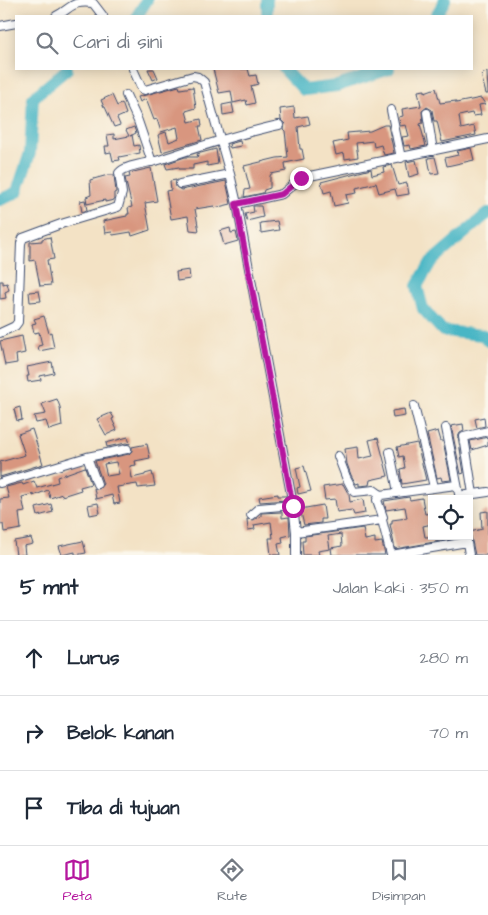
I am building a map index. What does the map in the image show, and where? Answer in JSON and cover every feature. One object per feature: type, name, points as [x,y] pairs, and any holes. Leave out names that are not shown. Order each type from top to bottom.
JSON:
[{"type":"street","points":[[57,15],[72,2],[82,0],[93,3],[102,15]]},
{"type":"street","points":[[0,26],[15,23]]},
{"type":"street","points":[[133,70],[142,89],[145,90],[193,76],[202,79],[204,82],[230,174],[236,204],[293,506],[296,555]]},
{"type":"street","points":[[126,95],[138,121],[152,162]]},
{"type":"street","points":[[391,110],[401,158]]},
{"type":"street","points":[[427,113],[433,151]]},
{"type":"street","points":[[0,333],[15,326],[18,322],[21,243],[23,238],[61,224],[118,207],[122,193],[120,170],[279,125]]},
{"type":"street","points":[[236,204],[282,194],[301,178],[488,139]]},
{"type":"street","points":[[180,184],[230,174]]},
{"type":"street","points":[[414,406],[434,487]]},
{"type":"street","points":[[446,428],[459,495]]},
{"type":"street","points":[[473,494],[464,437],[488,431]]},
{"type":"street","points":[[0,483],[88,457],[127,448]]},
{"type":"street","points":[[390,452],[398,492]]},
{"type":"street","points":[[338,456],[354,492],[374,490],[381,495]]},
{"type":"street","points":[[88,457],[96,484]]},
{"type":"street","points":[[456,485],[381,495],[377,500],[383,517],[382,520],[391,555],[419,552],[462,540]]},
{"type":"street","points":[[469,495],[488,492]]},
{"type":"street","points":[[250,514],[259,508],[293,506]]},
{"type":"street","points":[[296,532],[382,520]]},
{"type":"street","points":[[466,540],[469,555]]},
{"type":"building","points":[[148,70],[154,70],[158,78],[153,80]]},
{"type":"building","points":[[213,70],[248,70],[250,76],[256,75],[258,84],[251,86],[255,103],[247,105],[246,100],[233,103],[231,91],[219,93]]},
{"type":"building","points":[[487,72],[488,94],[486,94],[481,74]]},
{"type":"building","points":[[179,86],[180,89],[193,87],[196,108],[186,111],[189,122],[201,119],[202,126],[199,126],[202,140],[162,152],[158,135],[166,132],[169,142],[179,138],[177,127],[161,132],[157,119],[154,120],[146,99],[140,102],[138,97]]},
{"type":"building","points":[[436,88],[440,103],[456,101],[456,103],[481,98],[485,104],[479,105],[481,115],[473,116],[472,113],[459,116],[461,129],[474,126],[476,135],[442,142],[437,121],[434,121],[432,110],[427,107],[422,111],[423,123],[420,124],[426,146],[411,149],[410,145],[404,146],[402,137],[409,136],[406,125],[400,126],[399,117],[403,116],[402,109],[421,106],[418,91],[425,90],[425,92]]},
{"type":"building","points":[[112,95],[117,106],[122,103],[126,114],[117,118],[120,125],[114,127],[101,100]]},
{"type":"building","points":[[232,103],[234,113],[223,115],[222,105]]},
{"type":"building","points":[[294,107],[295,118],[308,116],[310,124],[298,127],[300,149],[302,149],[304,159],[285,163],[286,171],[271,174],[270,188],[264,190],[263,193],[244,197],[245,190],[250,189],[244,166],[288,157],[285,131],[283,129],[285,124],[281,120],[280,109]]},
{"type":"building","points":[[388,125],[394,153],[384,155],[381,145],[374,147],[373,141],[356,143],[358,157],[345,159],[344,153],[336,155],[333,143],[348,140],[347,133],[370,131]]},
{"type":"building","points":[[134,127],[136,133],[132,135],[134,146],[139,145],[140,153],[119,157],[120,160],[113,161],[111,152],[106,153],[105,146],[109,146],[107,135],[114,134],[114,139],[129,136],[126,130]]},
{"type":"building","points":[[240,141],[241,146],[230,148],[229,144]]},
{"type":"building","points":[[471,148],[474,160],[447,166],[445,158],[458,155],[457,151]]},
{"type":"building","points":[[216,149],[218,164],[207,166],[207,162],[193,165],[193,169],[179,169],[179,167],[167,169],[165,164],[185,157],[198,157],[197,154]]},
{"type":"building","points":[[435,157],[439,173],[431,174],[428,158]]},
{"type":"building","points":[[416,160],[419,174],[409,177],[406,162]]},
{"type":"building","points":[[392,165],[398,185],[407,183],[409,194],[397,196],[395,189],[379,193],[376,183],[356,188],[357,193],[346,195],[348,203],[334,206],[331,191],[324,193],[321,182],[371,169],[372,175],[384,172],[383,167]]},
{"type":"building","points":[[151,168],[157,201],[145,203],[150,230],[132,236],[131,232],[113,235],[112,232],[105,233],[103,221],[127,216],[129,214],[128,208],[132,207],[125,178],[130,177],[129,173]]},
{"type":"building","points":[[114,175],[116,192],[114,193],[114,200],[87,204],[86,197],[91,195],[90,180]]},
{"type":"building","points":[[176,180],[176,187],[181,190],[226,181],[231,204],[214,208],[214,206],[195,209],[199,231],[190,230],[188,216],[171,219],[166,191],[171,190],[170,181]]},
{"type":"building","points":[[85,200],[87,210],[82,212],[80,201]]},
{"type":"building","points":[[253,206],[261,206],[263,217],[247,221],[245,214],[254,212]]},
{"type":"building","points":[[277,221],[279,230],[261,233],[260,223]]},
{"type":"building","points":[[230,228],[231,233],[236,232],[238,241],[224,245],[220,231]]},
{"type":"building","points":[[50,237],[54,259],[47,260],[51,285],[40,286],[35,260],[30,261],[30,242],[42,241],[42,239]]},
{"type":"building","points":[[189,270],[190,279],[177,281],[176,272]]},
{"type":"building","points":[[0,281],[3,281],[3,284],[7,283],[9,290],[5,292],[6,298],[0,299]]},
{"type":"building","points":[[39,291],[41,301],[30,302],[29,292]]},
{"type":"building","points":[[44,316],[49,333],[51,332],[54,348],[39,351],[38,346],[42,345],[39,332],[34,333],[32,324],[36,323],[34,319]]},
{"type":"building","points":[[22,336],[25,353],[16,355],[17,363],[5,365],[0,341]]},
{"type":"building","points":[[52,362],[54,373],[40,376],[41,380],[28,382],[27,367]]},
{"type":"building","points":[[57,399],[62,426],[49,430],[46,421],[36,423],[34,416],[46,414],[42,404]]},
{"type":"building","points":[[20,407],[22,420],[17,421],[14,409]]},
{"type":"building","points":[[404,409],[405,416],[393,418],[392,411]]},
{"type":"building","points":[[111,413],[117,430],[106,435],[97,419]]},
{"type":"building","points":[[484,417],[485,426],[477,428],[475,419]]},
{"type":"building","points":[[463,424],[464,431],[458,437],[464,473],[461,474],[451,426]]},
{"type":"building","points":[[32,429],[43,464],[0,477],[0,462],[25,455],[18,434]]},
{"type":"building","points":[[438,431],[441,441],[443,441],[451,480],[442,481],[441,477],[437,478],[427,434]]},
{"type":"building","points":[[128,437],[130,444],[126,443],[107,447],[106,443]]},
{"type":"building","points":[[488,437],[488,445],[472,450],[470,441]]},
{"type":"building","points":[[378,438],[388,476],[370,480],[369,485],[359,486],[359,483],[356,484],[351,475],[345,449],[358,447],[359,459],[373,456],[369,440]]},
{"type":"building","points":[[417,443],[426,480],[402,484],[400,469],[405,468],[403,456],[399,457],[397,447]]},
{"type":"building","points":[[147,444],[150,458],[135,461],[136,465],[130,466],[132,478],[152,472],[155,486],[138,488],[137,484],[117,487],[120,503],[114,504],[112,495],[96,499],[94,488],[99,489],[103,484],[95,461],[129,454],[132,451],[132,447]],"holes":[[[116,462],[119,474],[107,476],[104,464]]]},
{"type":"building","points":[[304,466],[311,491],[298,494],[297,488],[300,487],[296,468]]},
{"type":"building","points":[[85,467],[91,484],[80,487],[81,490],[62,496],[62,494],[50,498],[48,490],[33,496],[33,494],[22,497],[25,512],[19,513],[21,529],[4,532],[3,524],[0,524],[0,499],[9,498],[6,487],[22,483],[23,485],[34,481],[37,488],[58,482],[57,477]]},
{"type":"building","points":[[343,484],[349,495],[350,502],[363,499],[365,513],[354,515],[352,510],[337,512],[335,499],[325,500],[323,487]]},
{"type":"building","points":[[278,494],[278,496],[286,496],[286,500],[260,502],[259,497]]},
{"type":"building","points":[[409,497],[410,500],[422,498],[425,514],[428,514],[428,525],[423,526],[425,537],[428,537],[428,540],[446,540],[395,549],[390,524],[392,524],[392,520],[407,518],[405,507],[386,510],[384,501]]},
{"type":"building","points":[[98,503],[100,513],[90,515],[88,505]]},
{"type":"building","points":[[51,504],[53,512],[38,516],[36,508]]},
{"type":"building","points":[[323,505],[325,519],[321,519],[321,523],[304,525],[300,509]]},
{"type":"building","points":[[488,511],[488,555],[475,555],[472,540],[473,531],[482,529],[481,512]]},
{"type":"building","points":[[282,512],[282,518],[289,517],[290,535],[282,537],[283,543],[278,544],[280,555],[271,555],[269,538],[273,538],[271,522],[254,525],[255,529],[248,530],[247,519],[253,520],[261,516],[261,513]]},
{"type":"building","points":[[363,528],[365,540],[375,538],[375,543],[382,542],[385,555],[332,555],[331,548],[342,546],[341,534],[328,536],[330,549],[318,551],[319,555],[303,555],[302,541],[305,541],[305,536]]},
{"type":"building","points":[[31,538],[33,544],[24,546],[25,555],[16,555],[14,541]]},
{"type":"building","points":[[83,541],[86,553],[75,555],[75,552],[62,555],[59,546]]},
{"type":"waterway","points":[[138,15],[147,0]]},
{"type":"waterway","points":[[267,0],[267,15]]},
{"type":"waterway","points":[[437,15],[445,0]]},
{"type":"waterway","points":[[0,200],[17,192],[30,153],[33,98],[66,70]]},
{"type":"waterway","points":[[285,70],[304,90],[337,86],[386,70]]},
{"type":"waterway","points":[[488,213],[431,262],[417,286],[423,309],[443,331],[483,335],[488,341]]},
{"type":"route","points":[[293,506],[236,204],[282,194],[301,178]]}]
